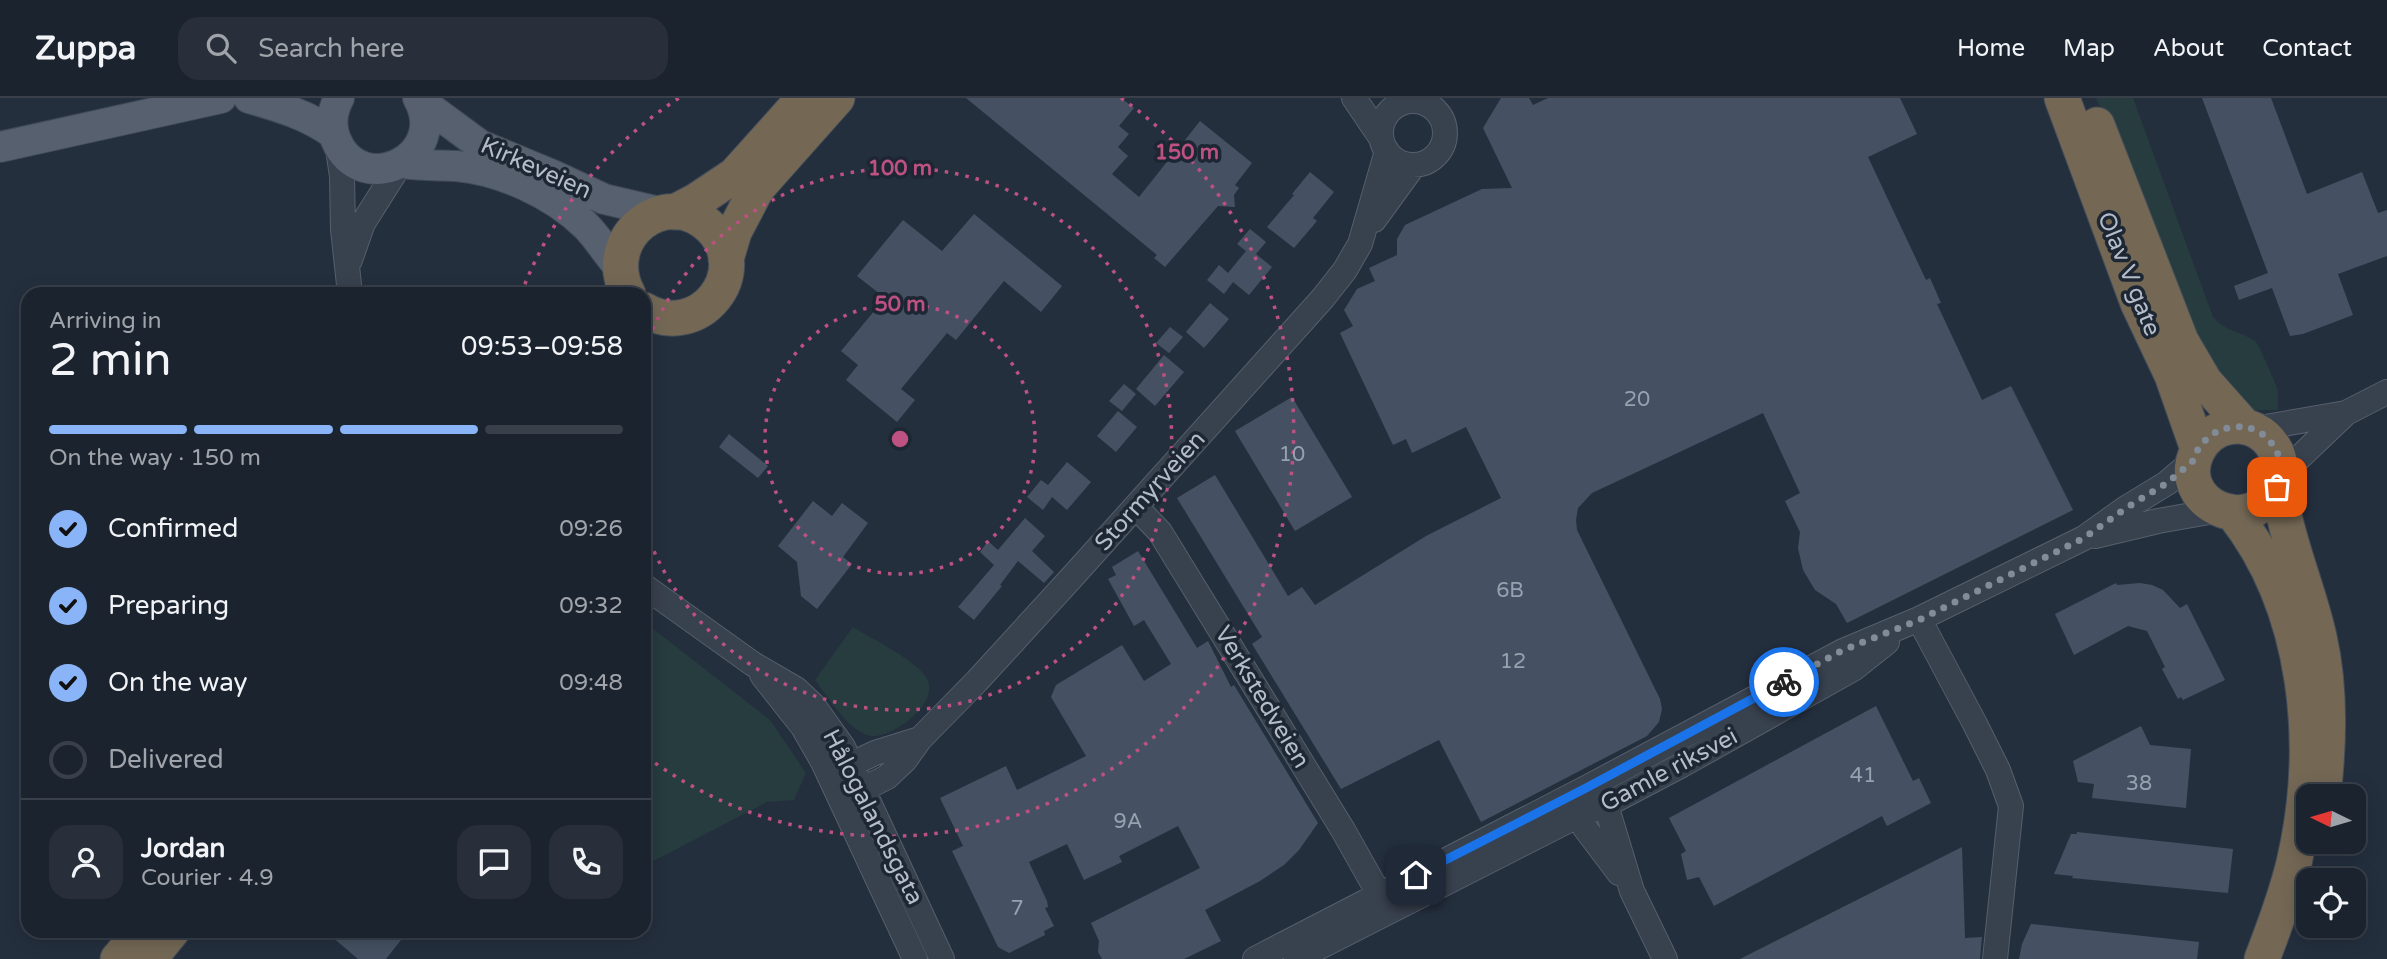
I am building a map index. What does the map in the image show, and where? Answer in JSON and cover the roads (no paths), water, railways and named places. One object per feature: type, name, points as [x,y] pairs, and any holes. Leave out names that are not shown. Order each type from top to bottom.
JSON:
[{"type":"highway","points":[[621,283],[625,243],[634,229],[647,219],[696,201],[735,174],[804,98]]},
{"type":"highway","points":[[651,335],[681,318],[703,310],[712,302],[724,282],[726,259],[734,232],[757,188],[837,98]]},
{"type":"highway","name":"Olav V gate","points":[[2062,98],[2138,303],[2172,375],[2196,454],[2194,480],[2198,490],[2211,505],[2226,512],[2257,545],[2279,590],[2293,638],[2302,681],[2307,730],[2305,797],[2294,862],[2279,915],[2262,959]]},
{"type":"highway","name":"Olav V gate","points":[[2087,98],[2182,341],[2205,382],[2250,428],[2265,436],[2277,451],[2279,482],[2290,542],[2320,638],[2326,677],[2328,729],[2324,784]]},
{"type":"highway","points":[[669,213],[695,217],[712,229],[723,247],[726,259]]},
{"type":"highway","points":[[651,313],[660,317],[681,318]]},
{"type":"highway","points":[[2196,454],[2208,437],[2221,429],[2250,428]]},
{"type":"highway","points":[[2226,512],[2247,512],[2259,507],[2270,498],[2279,482]]},
{"type":"highway","points":[[2286,959],[2313,854]]},
{"type":"highway","points":[[118,959],[136,938]]},
{"type":"highway","points":[[149,959],[166,938]]},
{"type":"main road","points":[[0,147],[221,98]]},
{"type":"main road","name":"Kirkeveien","points":[[249,98],[317,121],[350,159],[364,167],[379,169],[402,163],[457,166],[503,177],[553,200],[587,226],[621,283]]},
{"type":"main road","points":[[335,139],[333,115],[339,98]]},
{"type":"main road","name":"Kirkeveien","points":[[402,163],[413,154],[423,138],[425,121],[419,99]]},
{"type":"main road","name":"Kirkeveien","points":[[419,99],[480,145],[604,199],[669,213]]},
{"type":"street","points":[[1354,98],[1384,145],[1404,164],[1414,165],[1432,159],[1443,146],[1446,131],[1442,107],[1434,108],[1424,102],[1405,100],[1391,109],[1381,127],[1384,145]]},
{"type":"street","points":[[335,139],[342,176],[349,287]]},
{"type":"street","name":"Stormyrveien","points":[[1365,232],[1384,145]]},
{"type":"street","points":[[347,268],[363,223],[402,163]]},
{"type":"street","name":"Stormyrveien","points":[[842,800],[887,777],[905,760],[920,738],[1136,507],[1323,298],[1345,270],[1365,232],[1414,165]]},
{"type":"street","points":[[2250,428],[2346,412],[2387,392]]},
{"type":"street","points":[[2279,482],[2346,412]]},
{"type":"street","name":"Gamle riksvei","points":[[1255,959],[1586,788],[1843,650],[1919,620],[2084,538],[2167,483],[2196,454]]},
{"type":"street","name":"Verkstedveien","points":[[1136,507],[1160,532],[1343,830],[1379,894]]},
{"type":"street","name":"Gamle riksvei","points":[[2084,538],[2158,521],[2226,512]]},
{"type":"street","name":"Hålogalandsgata","points":[[651,591],[753,664],[796,689],[813,705],[852,764],[942,959]]},
{"type":"street","points":[[1919,620],[1975,723],[1998,770],[2011,806],[1995,959]]},
{"type":"street","name":"Gamle riksvei","points":[[1296,959],[1682,765],[1853,669],[1919,620]]},
{"type":"street","name":"Hålogalandsgata","points":[[753,664],[803,727],[823,762],[915,959]]},
{"type":"street","name":"Stormyrveien","points":[[852,764],[920,738]]},
{"type":"street","points":[[842,800],[852,764]]},
{"type":"street","points":[[1632,891],[1585,828],[1579,815],[1586,788],[1606,805],[1632,891],[1665,959]]}]
